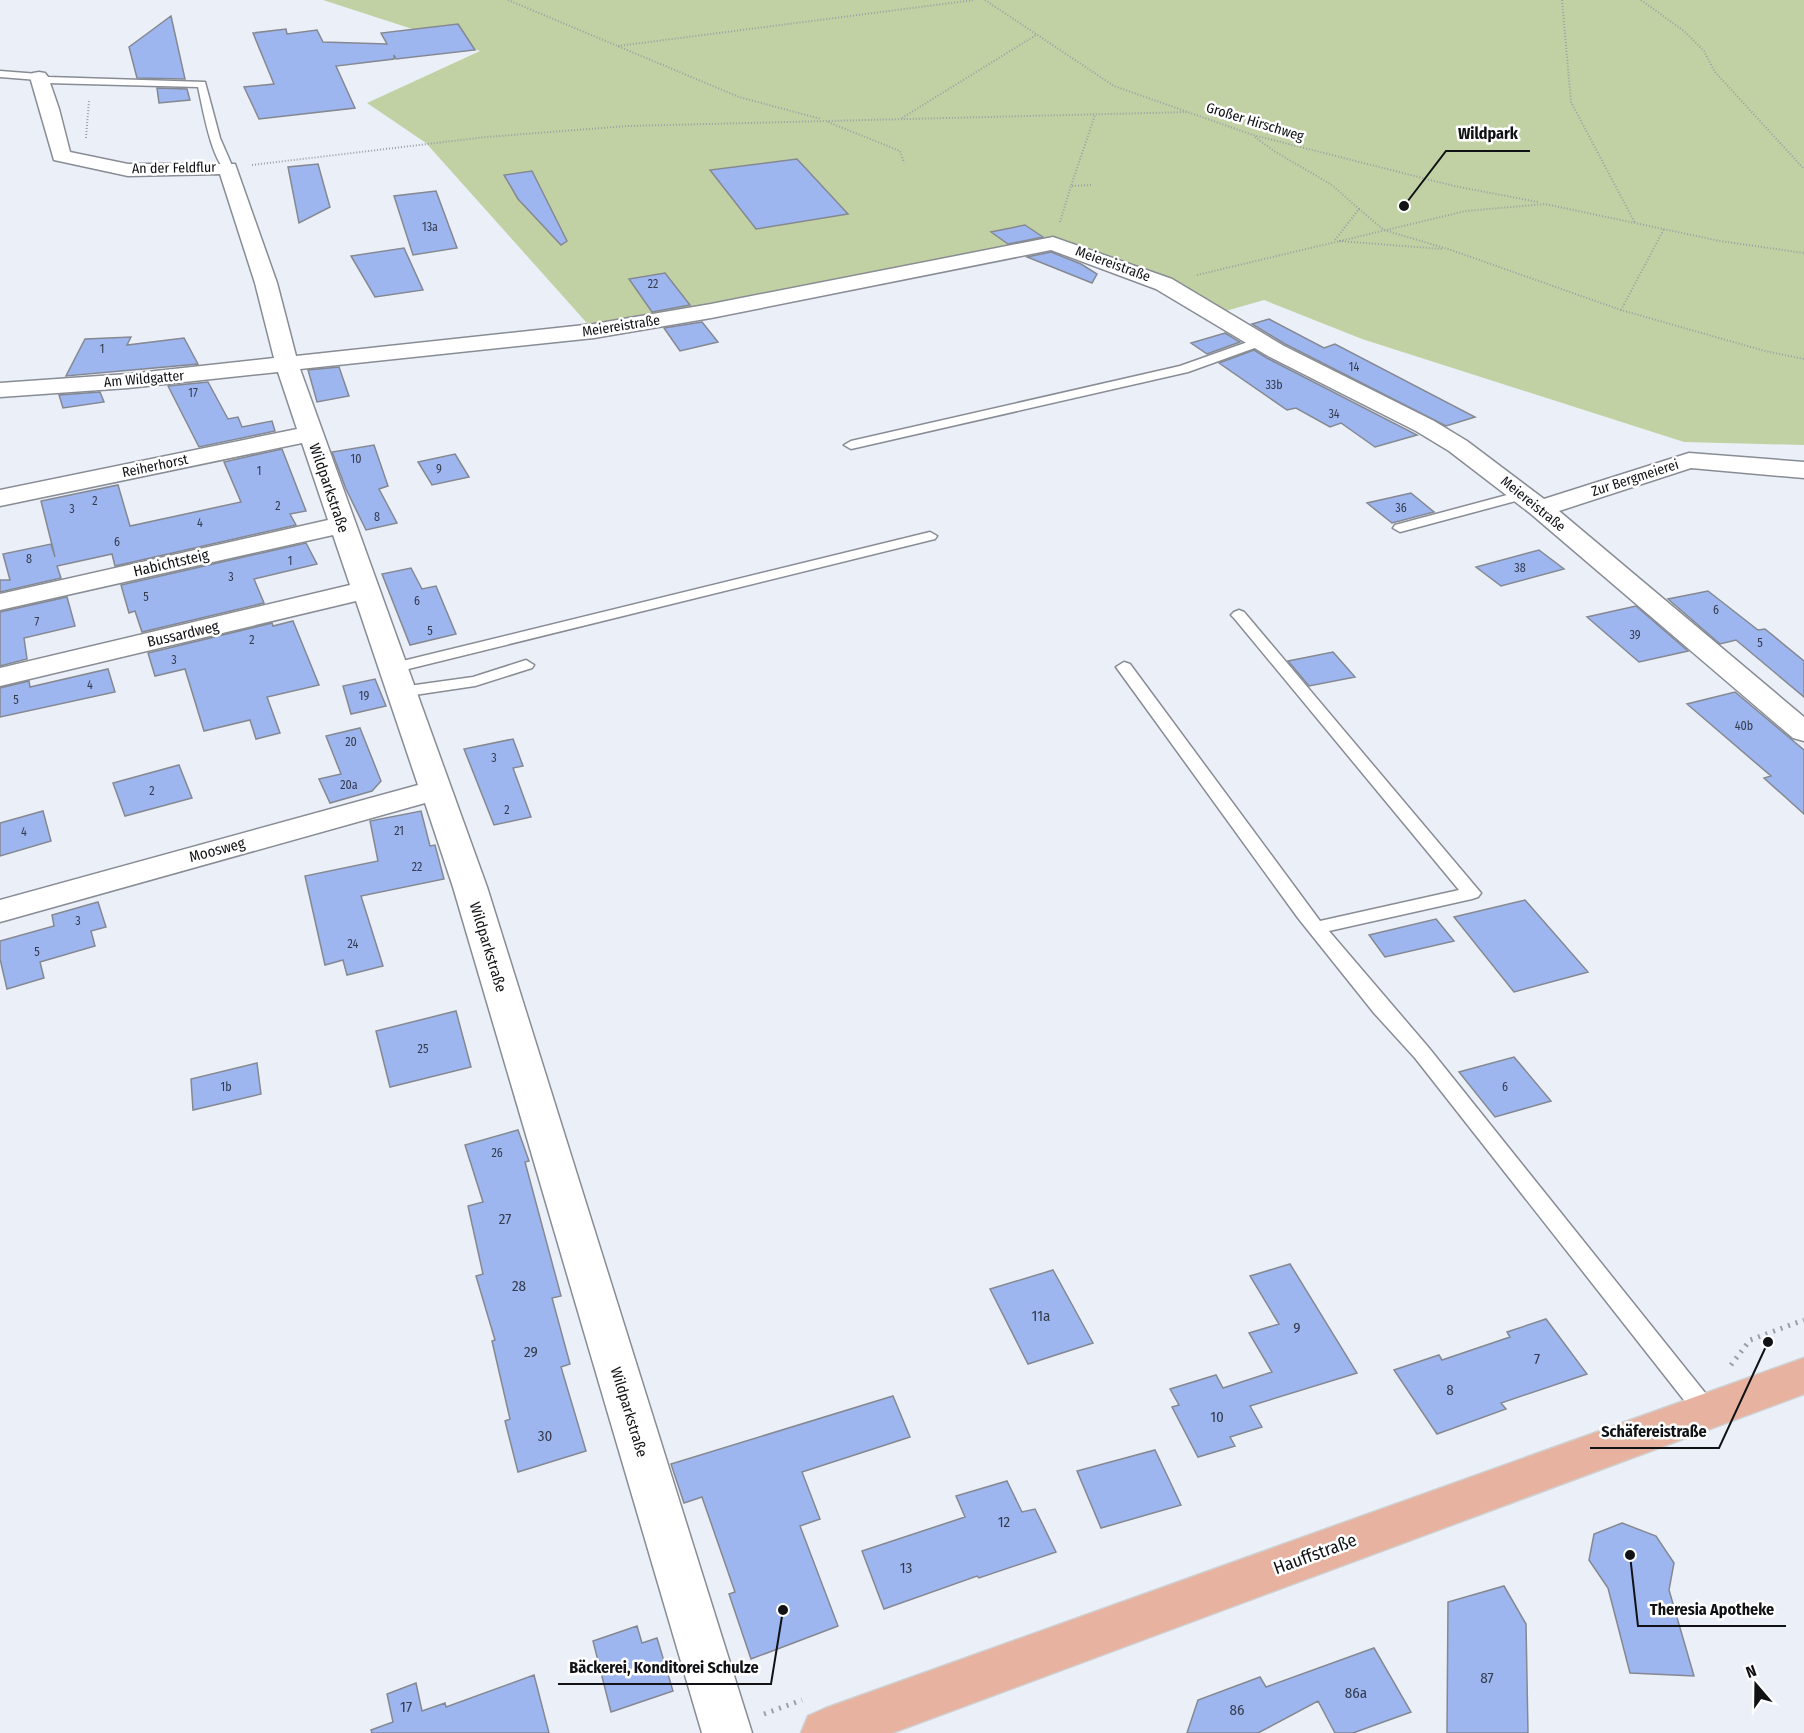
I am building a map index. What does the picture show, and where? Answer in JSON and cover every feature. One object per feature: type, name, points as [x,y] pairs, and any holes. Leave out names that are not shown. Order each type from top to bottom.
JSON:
[{"type":"main road","name":"Hauffstraße","points":[[826,1733],[1804,1376]]},
{"type":"street","name":"An der Feldflur","points":[[39,77],[50,109],[61,156],[128,170],[228,168]]},
{"type":"street","name":"Wildparkstraße","points":[[228,168],[266,283],[287,364],[310,434],[470,887],[727,1733]]},
{"type":"street","name":"Meiereistraße","points":[[287,364],[594,331],[711,311],[1053,243],[1164,284],[1259,342],[1458,446],[1531,502],[1804,732]]},
{"type":"street","name":"Am Wildgatter","points":[[0,390],[128,381],[287,364]]},
{"type":"street","name":"Reiherhorst","points":[[0,498],[310,434]]},
{"type":"street","name":"Zur Bergmeierei","points":[[1531,502],[1689,460],[1804,470]]},
{"type":"street","name":"Habichtsteig","points":[[0,602],[342,525]]},
{"type":"street","name":"Bussardweg","points":[[0,677],[366,590]]},
{"type":"street","name":"Moosweg","points":[[0,910],[435,790]]},
{"type":"lane","points":[[0,74],[39,77],[47,80],[202,84],[215,138],[228,168]]},
{"type":"lane","points":[[851,444],[1184,369],[1259,342]]},
{"type":"lane","points":[[1400,528],[1531,502]]},
{"type":"lane","points":[[397,680],[930,536]]},
{"type":"lane","points":[[1239,615],[1472,893],[1316,928]]},
{"type":"lane","points":[[397,680],[475,681],[526,665]]},
{"type":"lane","points":[[1124,668],[1316,928],[1377,1005],[1422,1053],[1706,1411]]},
{"type":"path","points":[[508,0],[739,97],[825,120],[900,151],[904,163]]},
{"type":"path","points":[[615,46],[974,0]]},
{"type":"path","name":"Großer Hirschweg","points":[[984,0],[1114,87],[1253,135],[1454,186],[1720,241],[1804,253]]},
{"type":"path","points":[[1562,0],[1571,102],[1635,223]]},
{"type":"path","points":[[1641,0],[1684,31],[1704,51],[1715,72],[1798,165],[1804,167]]},
{"type":"path","points":[[902,118],[1036,35]]},
{"type":"path","points":[[228,168],[454,141],[613,127],[1188,112]]},
{"type":"path","points":[[1053,243],[1095,115]]},
{"type":"path","points":[[1253,135],[1274,151],[1332,185],[1384,230],[1451,250],[1621,310],[1765,351],[1804,358]]},
{"type":"path","points":[[1071,186],[1092,185]]},
{"type":"path","points":[[1164,284],[1466,211],[1545,204]]},
{"type":"path","points":[[1335,241],[1359,209]]},
{"type":"path","points":[[1621,310],[1664,229]]},
{"type":"path","points":[[1335,241],[1451,250]]},
{"type":"path","points":[[1750,1340],[1804,1320]]},
{"type":"green space","points":[[323,0],[1804,0],[1804,445],[1684,442],[1362,339],[1264,300],[1212,315],[1165,284],[1053,243],[594,331],[426,143],[367,103],[480,51]]},
{"type":"building","points":[[171,16],[185,79],[137,78],[129,47]]},
{"type":"building","points":[[458,24],[475,50],[396,59],[394,55],[394,59],[336,66],[355,108],[259,119],[244,87],[274,84],[253,33],[286,29],[287,34],[317,30],[323,42],[387,44],[381,33]]},
{"type":"building","points":[[157,88],[187,89],[190,100],[159,103]]},
{"type":"building","points":[[797,159],[848,214],[756,229],[710,170]]},
{"type":"building","points":[[318,164],[330,207],[299,223],[288,167]]},
{"type":"building","points":[[532,171],[567,241],[561,245],[518,199],[504,175]]},
{"type":"building","points":[[436,191],[457,248],[413,255],[394,196]]},
{"type":"building","points":[[1025,225],[1043,237],[1008,244],[991,232]]},
{"type":"building","points":[[404,248],[423,290],[375,297],[351,256]]},
{"type":"building","points":[[1051,252],[1081,264],[1097,274],[1092,283],[1027,257]]},
{"type":"building","points":[[665,273],[690,305],[652,312],[629,279]]},
{"type":"building","points":[[1269,319],[1324,348],[1335,344],[1475,417],[1446,426],[1285,344],[1252,324]]},
{"type":"building","points":[[702,322],[718,342],[680,351],[664,328]]},
{"type":"building","points":[[1225,333],[1240,342],[1207,354],[1191,343]]},
{"type":"building","points":[[131,337],[127,345],[184,338],[198,364],[66,376],[85,339]]},
{"type":"building","points":[[1254,350],[1417,435],[1375,447],[1341,423],[1330,427],[1296,408],[1287,410],[1219,363]]},
{"type":"building","points":[[339,367],[349,396],[317,402],[308,370]]},
{"type":"building","points":[[208,382],[228,419],[238,417],[242,427],[272,421],[275,431],[199,447],[168,386]]},
{"type":"building","points":[[100,392],[104,402],[63,408],[59,395]]},
{"type":"building","points":[[374,445],[388,486],[379,489],[397,523],[366,530],[346,489],[332,452]]},
{"type":"building","points":[[282,449],[306,511],[290,514],[296,525],[115,566],[112,554],[57,566],[61,578],[0,592],[0,580],[10,580],[3,554],[51,544],[55,557],[41,501],[118,485],[130,526],[241,502],[224,462]]},
{"type":"building","points":[[455,454],[469,477],[432,485],[418,462]]},
{"type":"building","points":[[1411,493],[1434,512],[1392,523],[1367,503]]},
{"type":"building","points":[[306,543],[317,564],[254,579],[264,603],[142,632],[135,611],[129,613],[121,585]]},
{"type":"building","points":[[1539,550],[1564,569],[1501,586],[1476,567]]},
{"type":"building","points":[[411,568],[422,589],[436,586],[456,634],[410,645],[382,574]]},
{"type":"building","points":[[1708,591],[1758,630],[1765,629],[1804,661],[1804,697],[1736,640],[1720,644],[1668,599]]},
{"type":"building","points":[[67,597],[75,626],[24,638],[27,659],[0,666],[0,612]]},
{"type":"building","points":[[1636,606],[1688,651],[1639,662],[1587,617]]},
{"type":"building","points":[[293,621],[319,685],[267,697],[280,733],[256,739],[250,720],[204,731],[185,669],[155,676],[148,653],[272,623],[273,626]]},
{"type":"building","points":[[1333,652],[1355,677],[1309,686],[1288,661]]},
{"type":"building","points":[[108,669],[115,692],[0,717],[0,688],[29,681],[30,687]]},
{"type":"building","points":[[375,679],[386,706],[351,714],[343,686]]},
{"type":"building","points":[[1735,692],[1804,750],[1804,814],[1764,778],[1771,776],[1687,704]]},
{"type":"building","points":[[360,728],[381,781],[372,791],[330,803],[319,779],[341,774],[326,736]]},
{"type":"building","points":[[513,739],[523,766],[513,768],[531,817],[494,825],[464,749]]},
{"type":"building","points":[[179,765],[192,798],[125,816],[113,783]]},
{"type":"building","points":[[43,811],[51,841],[0,856],[0,823]]},
{"type":"building","points":[[421,811],[430,846],[435,845],[444,879],[361,896],[383,966],[347,975],[343,960],[325,965],[305,876],[378,861],[370,821]]},
{"type":"building","points":[[1525,900],[1588,972],[1514,992],[1454,917]]},
{"type":"building","points":[[98,902],[106,927],[91,931],[95,946],[40,962],[44,978],[7,989],[0,959],[0,941],[54,926],[52,915]]},
{"type":"building","points":[[1436,919],[1454,941],[1385,957],[1369,935]]},
{"type":"building","points":[[456,1011],[471,1067],[390,1087],[376,1031]]},
{"type":"building","points":[[1514,1057],[1551,1101],[1495,1117],[1459,1072]]},
{"type":"building","points":[[257,1063],[261,1094],[193,1110],[191,1079]]},
{"type":"building","points":[[518,1130],[529,1161],[525,1162],[561,1296],[552,1298],[570,1364],[561,1367],[586,1451],[518,1472],[505,1421],[510,1419],[492,1341],[495,1340],[476,1276],[483,1274],[468,1206],[483,1202],[465,1145]]},
{"type":"building","points":[[1290,1264],[1357,1373],[1250,1406],[1262,1427],[1230,1437],[1235,1446],[1198,1457],[1172,1407],[1179,1405],[1170,1389],[1216,1375],[1223,1388],[1272,1372],[1249,1333],[1279,1324],[1250,1276]]},
{"type":"building","points":[[1053,1270],[1093,1343],[1028,1364],[990,1289]]},
{"type":"building","points":[[1546,1319],[1587,1374],[1501,1403],[1506,1409],[1437,1434],[1394,1370],[1439,1355],[1442,1360],[1510,1337],[1507,1332]]},
{"type":"building","points":[[893,1396],[910,1437],[802,1472],[820,1519],[800,1526],[838,1626],[751,1659],[729,1594],[735,1592],[702,1497],[684,1503],[671,1464]]},
{"type":"building","points":[[1155,1450],[1181,1505],[1101,1528],[1077,1471]]},
{"type":"building","points":[[1007,1481],[1022,1512],[1035,1509],[1056,1552],[979,1578],[977,1576],[884,1609],[862,1551],[965,1517],[956,1496]]},
{"type":"building","points":[[1622,1523],[1656,1536],[1674,1563],[1669,1590],[1694,1676],[1630,1673],[1608,1588],[1589,1560],[1594,1534]]},
{"type":"building","points":[[1504,1586],[1526,1624],[1528,1733],[1447,1733],[1448,1602]]},
{"type":"building","points":[[637,1626],[642,1643],[657,1638],[673,1691],[611,1712],[593,1641]]},
{"type":"building","points":[[1374,1648],[1411,1712],[1353,1733],[1335,1733],[1318,1701],[1258,1733],[1187,1733],[1198,1700],[1260,1677],[1266,1687]]},
{"type":"building","points":[[534,1675],[549,1733],[372,1733],[371,1730],[393,1722],[387,1694],[416,1683],[422,1711],[445,1703],[446,1707]]},
{"type":"place","name":"Wildpark","points":[[1404,206]]},
{"type":"place","name":"Schäfereistraße","points":[[1768,1342]]},
{"type":"place","name":"Theresia Apotheke","points":[[1630,1555]]},
{"type":"place","name":"Bäckerei, Konditorei Schulze","points":[[783,1610]]}]
